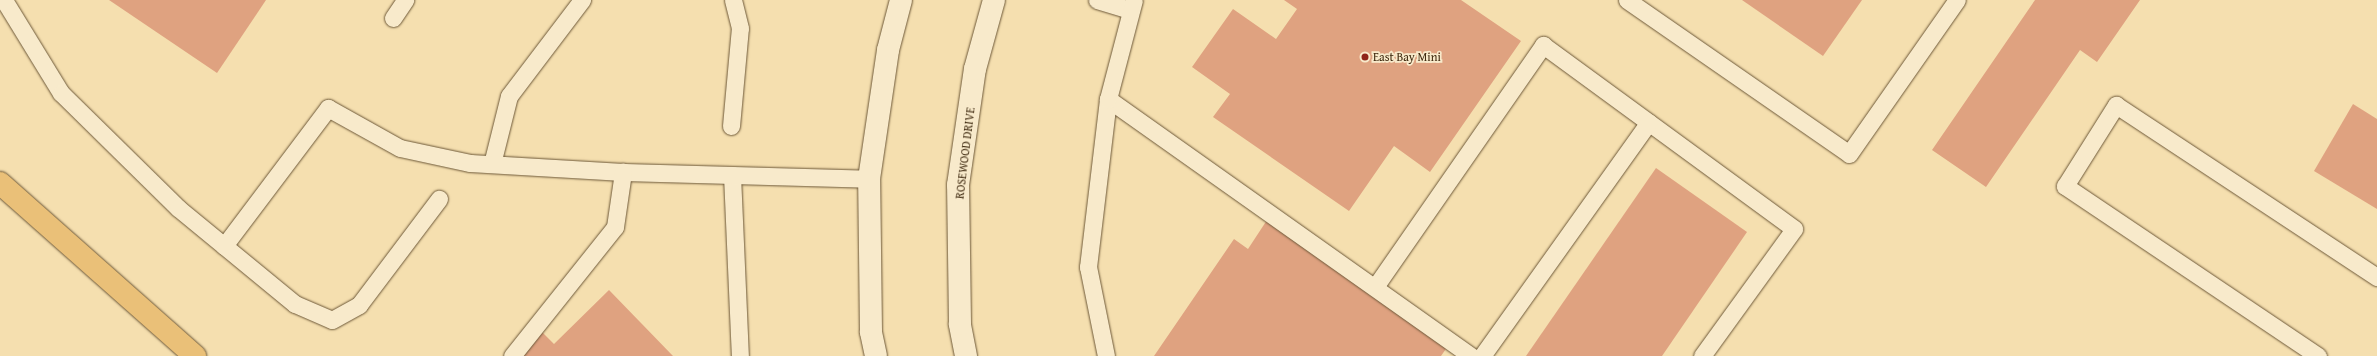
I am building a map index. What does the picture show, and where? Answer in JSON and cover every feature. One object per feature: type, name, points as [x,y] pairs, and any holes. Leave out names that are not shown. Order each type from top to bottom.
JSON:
[{"type":"highway","points":[[0,183],[195,356]]},
{"type":"street","points":[[876,356],[872,332],[869,179],[888,50],[901,0]]},
{"type":"street","name":"ROSEWOOD DRIVE","points":[[966,356],[960,324],[958,185],[975,69],[994,0]]},
{"type":"lane","points":[[4,0],[61,93],[178,208],[295,304],[332,320],[359,305],[439,199]]},
{"type":"lane","points":[[393,18],[405,0]]},
{"type":"lane","points":[[492,164],[509,96],[582,0]]},
{"type":"lane","points":[[731,126],[740,28],[733,0]]},
{"type":"lane","points":[[1097,0],[1132,5],[1108,99],[1088,267],[1106,356]]},
{"type":"lane","points":[[1627,0],[1849,154],[1957,0]]},
{"type":"lane","points":[[1375,287],[1544,45],[1794,229],[1702,356]]},
{"type":"lane","points":[[1108,99],[1471,356]]},
{"type":"lane","points":[[2318,356],[2065,186],[2116,106],[2377,277]]},
{"type":"lane","points":[[224,246],[328,108],[400,148],[470,163],[623,172],[869,179]]},
{"type":"lane","points":[[1482,356],[1649,122]]},
{"type":"lane","points":[[512,356],[615,227],[623,172]]},
{"type":"lane","points":[[732,175],[740,356]]},
{"type":"building","points":[[109,0],[266,0],[217,73]]},
{"type":"building","points":[[1284,0],[1461,0],[1521,41],[1430,172],[1394,146],[1349,211],[1213,117],[1230,94],[1192,67],[1233,9],[1276,39],[1297,9]]},
{"type":"building","points":[[1742,0],[1862,0],[1823,56]]},
{"type":"building","points":[[2035,0],[2140,0],[2097,62],[2080,50],[1986,187],[1932,150]]},
{"type":"building","points":[[2353,104],[2377,119],[2377,209],[2314,171]]},
{"type":"building","points":[[1656,168],[1747,232],[1662,356],[1526,356]]},
{"type":"building","points":[[1269,217],[1450,343],[1441,356],[1154,356],[1234,239],[1248,249]]},
{"type":"building","points":[[609,290],[673,356],[517,356],[542,332],[554,344]]},
{"type":"place","name":"East Bay Mini","points":[[1365,57]]}]
